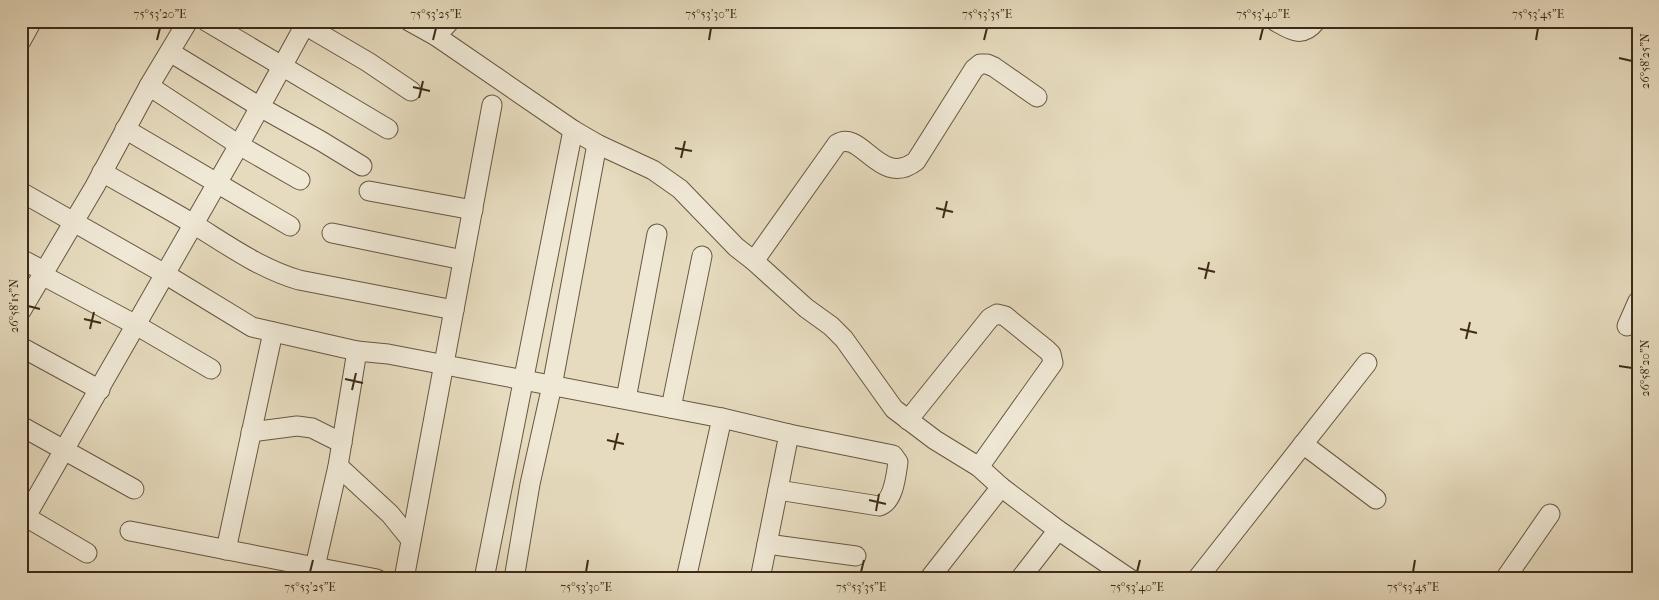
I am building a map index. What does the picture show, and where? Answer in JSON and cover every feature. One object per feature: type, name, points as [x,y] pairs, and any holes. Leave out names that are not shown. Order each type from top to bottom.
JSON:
[{"type":"street","points":[[21,41],[32,21]]},
{"type":"street","points":[[21,311],[188,21]]},
{"type":"street","points":[[206,21],[388,128]]},
{"type":"street","points":[[410,21],[436,36],[573,130],[597,144],[653,170],[680,189],[736,247],[844,339],[894,409],[935,440],[979,468],[1058,530],[1107,573],[1130,579]]},
{"type":"street","points":[[436,36],[450,21]]},
{"type":"street","points":[[1275,21],[1299,32],[1309,29],[1316,21]]},
{"type":"street","points":[[87,553],[24,521],[239,145],[282,67],[303,22],[411,90]]},
{"type":"street","points":[[170,52],[362,166]]},
{"type":"street","points":[[754,261],[841,141],[849,141],[884,166],[896,169],[907,168],[916,161],[974,69],[980,64],[994,67],[1037,97]]},
{"type":"street","points":[[149,86],[239,145],[300,180]]},
{"type":"street","points":[[404,579],[492,105]]},
{"type":"street","points":[[125,129],[290,226]]},
{"type":"street","points":[[484,579],[573,130]]},
{"type":"street","points":[[514,579],[530,484],[552,385],[597,144]]},
{"type":"street","points":[[102,172],[193,224],[239,253],[284,276],[454,310]]},
{"type":"street","points":[[369,191],[473,210]]},
{"type":"street","points":[[21,192],[165,274],[252,327],[357,351],[388,354],[722,418],[893,455],[898,462],[890,497],[884,505],[879,506],[778,490]]},
{"type":"street","points":[[332,233],[463,260]]},
{"type":"street","points":[[626,399],[657,234]]},
{"type":"street","points":[[672,408],[702,256]]},
{"type":"street","points":[[21,259],[211,369]]},
{"type":"street","points":[[1627,326],[1638,301]]},
{"type":"street","points":[[908,420],[990,318],[997,314],[1005,316],[1051,354],[1053,363],[979,468]]},
{"type":"street","points":[[226,550],[273,332]]},
{"type":"street","points":[[21,347],[100,390]]},
{"type":"street","points":[[314,573],[338,466],[357,351]]},
{"type":"street","points":[[1197,579],[1367,363]]},
{"type":"street","points":[[686,579],[722,418]]},
{"type":"street","points":[[21,426],[134,489]]},
{"type":"street","points":[[251,432],[298,426],[312,428],[342,443]]},
{"type":"street","points":[[760,579],[789,434]]},
{"type":"street","points":[[1303,444],[1376,500]]},
{"type":"street","points":[[338,466],[390,514],[411,540]]},
{"type":"street","points":[[504,480],[530,484]]},
{"type":"street","points":[[929,579],[1001,486]]},
{"type":"street","points":[[1505,579],[1550,514]]},
{"type":"street","points":[[1020,579],[1058,530]]},
{"type":"street","points":[[130,531],[226,550],[314,573],[378,579]]},
{"type":"street","points":[[767,544],[856,556]]}]
